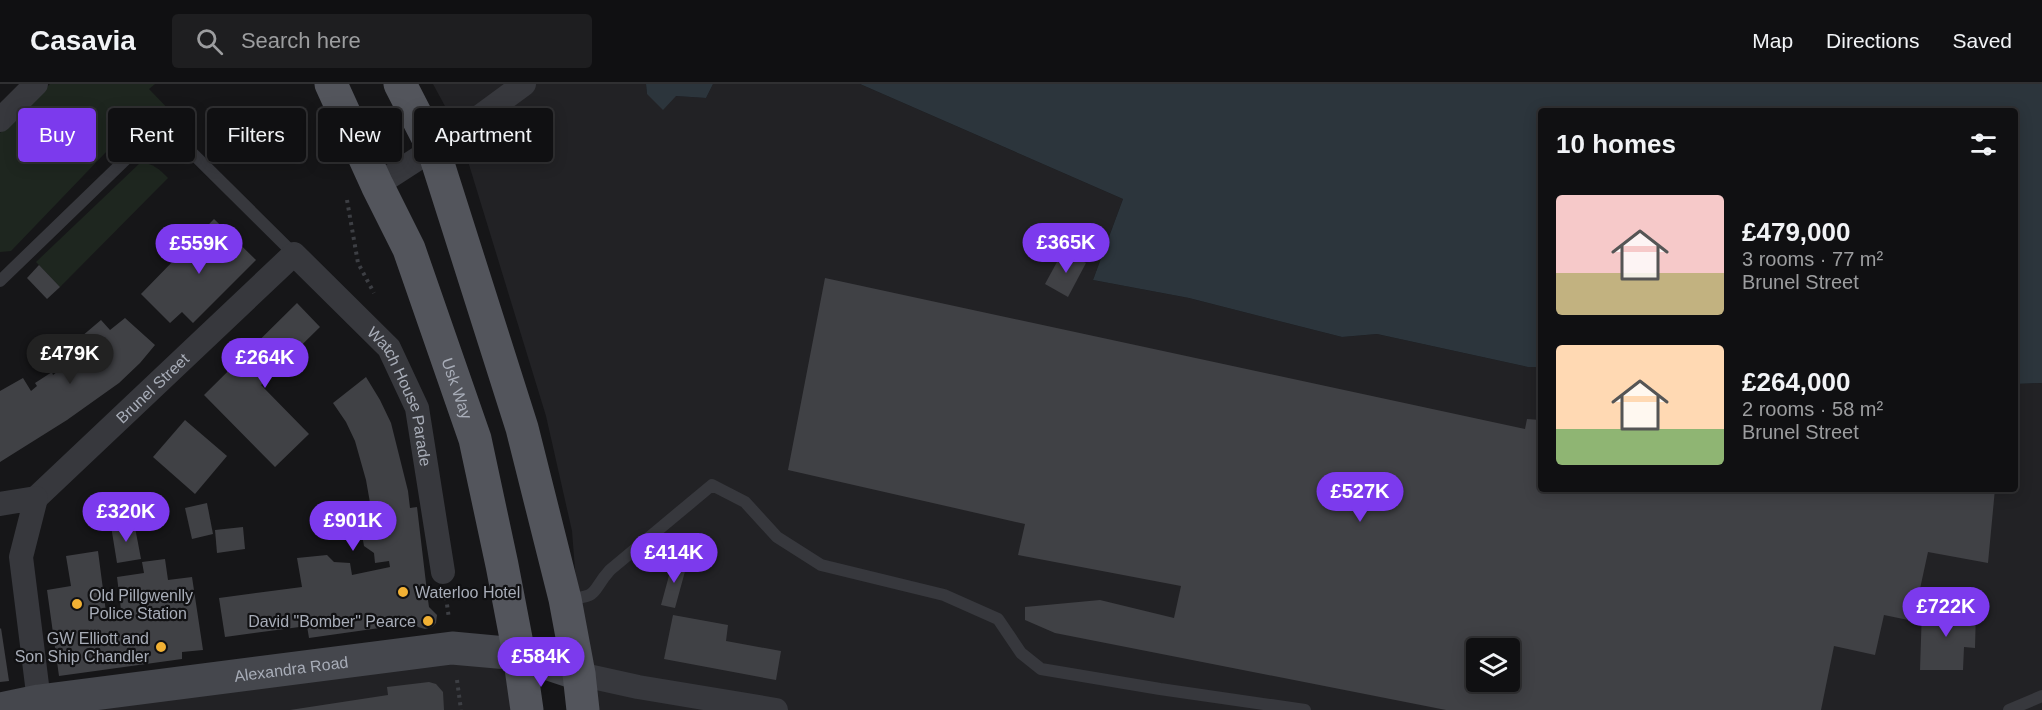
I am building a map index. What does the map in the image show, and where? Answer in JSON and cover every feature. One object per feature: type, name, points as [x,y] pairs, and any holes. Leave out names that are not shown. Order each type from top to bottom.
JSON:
[{"type":"main road","name":"Usk Way","points":[[331,84],[409,249],[475,439],[502,565],[527,710]]},
{"type":"main road","points":[[400,84],[414,111]]},
{"type":"main road","points":[[437,162],[522,428],[565,599],[579,674],[583,710]]},
{"type":"street","points":[[0,120],[36,84]]},
{"type":"street","points":[[492,108],[524,84]]},
{"type":"street","points":[[377,185],[414,161]]},
{"type":"street","name":"Brunel Street","points":[[36,498],[294,254]]},
{"type":"street","name":"Watch House Parade","points":[[294,254],[389,348],[417,408],[443,572]]},
{"type":"street","points":[[0,504],[36,498],[21,557],[39,701]]},
{"type":"street","name":"Alexandra Road","points":[[0,709],[39,701],[452,648],[519,654],[579,674]]},
{"type":"street","points":[[579,674],[638,687],[776,710]]},
{"type":"lane","points":[[0,281],[152,134],[173,134],[294,254]]},
{"type":"lane","points":[[565,599],[585,598],[595,593],[601,580],[610,570],[712,485],[745,502],[777,537],[821,565],[944,595],[998,619],[1021,653],[1041,669],[1160,690],[1305,710]]},
{"type":"lane","points":[[2009,710],[2042,696]]},
{"type":"path","points":[[345,190],[358,263],[374,294]]},
{"type":"shaded area","points":[[50,84],[155,84],[149,89],[167,108],[108,108],[108,150],[11,251],[0,252],[0,133],[18,115],[18,162],[96,162],[96,108],[26,108]]},
{"type":"shaded area","points":[[433,84],[646,84],[647,94],[706,98],[713,84],[860,84],[1123,199],[1093,280],[1189,298],[1342,337],[1377,334],[1528,367],[1538,367],[1538,492],[2018,492],[2018,384],[2042,383],[2042,710],[586,710],[572,531],[546,416],[468,162],[553,162],[553,108],[446,108]]},
{"type":"shaded area","points":[[646,84],[713,84],[706,98],[676,96],[663,110],[647,94]]},
{"type":"shaded area","points":[[860,84],[2042,84],[2042,383],[2018,384],[2018,108],[1538,108],[1538,367],[1528,367],[1377,334],[1342,337],[1189,298],[1093,280],[1123,199]]},
{"type":"shaded area","points":[[140,163],[156,167],[168,178],[60,287],[36,262]]},
{"type":"shaded area","points":[[519,654],[527,710],[17,710]]},
{"type":"building","points":[[214,219],[256,260],[193,323],[182,312],[170,323],[141,294]]},
{"type":"building","points":[[1063,251],[1086,263],[1068,297],[1045,284]]},
{"type":"building","points":[[39,265],[60,287],[47,299],[27,278]]},
{"type":"building","points":[[825,278],[1525,429],[1527,419],[1538,420],[1538,492],[1995,492],[1988,563],[1928,552],[1913,621],[1884,615],[1875,655],[1834,646],[1821,710],[1446,710],[1055,633],[1025,620],[1025,607],[1100,600],[1174,618],[1181,586],[1018,555],[1025,524],[788,470]]},
{"type":"building","points":[[297,303],[320,327],[261,385],[309,434],[275,467],[204,395]]},
{"type":"building","points":[[125,318],[155,345],[140,363],[119,383],[67,420],[0,462],[0,391],[23,378],[31,391],[37,386],[35,383],[62,368],[54,356],[62,350],[71,362],[82,353],[75,342],[101,320],[110,330]]},
{"type":"building","points":[[366,377],[391,423],[410,508],[417,507],[429,607],[437,615],[436,623],[425,629],[418,627],[415,623],[309,638],[307,626],[225,637],[219,598],[302,587],[297,558],[327,555],[334,562],[350,563],[352,575],[390,567],[389,561],[375,563],[374,553],[364,546],[362,535],[369,527],[384,525],[382,512],[372,514],[366,480],[355,441],[333,403]]},
{"type":"building","points":[[185,420],[227,456],[195,494],[153,457]]},
{"type":"building","points":[[207,503],[213,534],[192,539],[185,508]]},
{"type":"building","points":[[134,522],[141,559],[117,563],[111,526]]},
{"type":"building","points":[[243,527],[245,549],[217,553],[215,530]]},
{"type":"building","points":[[98,551],[107,620],[122,618],[117,577],[144,573],[142,562],[165,559],[168,580],[192,577],[203,650],[182,652],[182,659],[59,676],[47,590],[71,586],[66,556]]},
{"type":"building","points":[[673,561],[687,564],[675,608],[661,605]]},
{"type":"building","points":[[1922,609],[1976,610],[1975,648],[1964,647],[1963,670],[1920,670]]},
{"type":"building","points":[[673,615],[728,625],[726,641],[781,651],[776,680],[664,659]]},
{"type":"building","points":[[0,629],[9,681],[0,682]]},
{"type":"building","points":[[429,682],[436,684],[443,692],[444,710],[290,710],[388,695],[387,687]]},
{"type":"place","name":"Waterloo Hotel","points":[[403,592]]},
{"type":"place","name":"Old Pillgwenlly Police Station","points":[[77,604]]},
{"type":"place","name":"David \"Bomber\" Pearce","points":[[428,621]]},
{"type":"place","name":"GW Elliott and Son Ship Chandler","points":[[161,647]]}]
